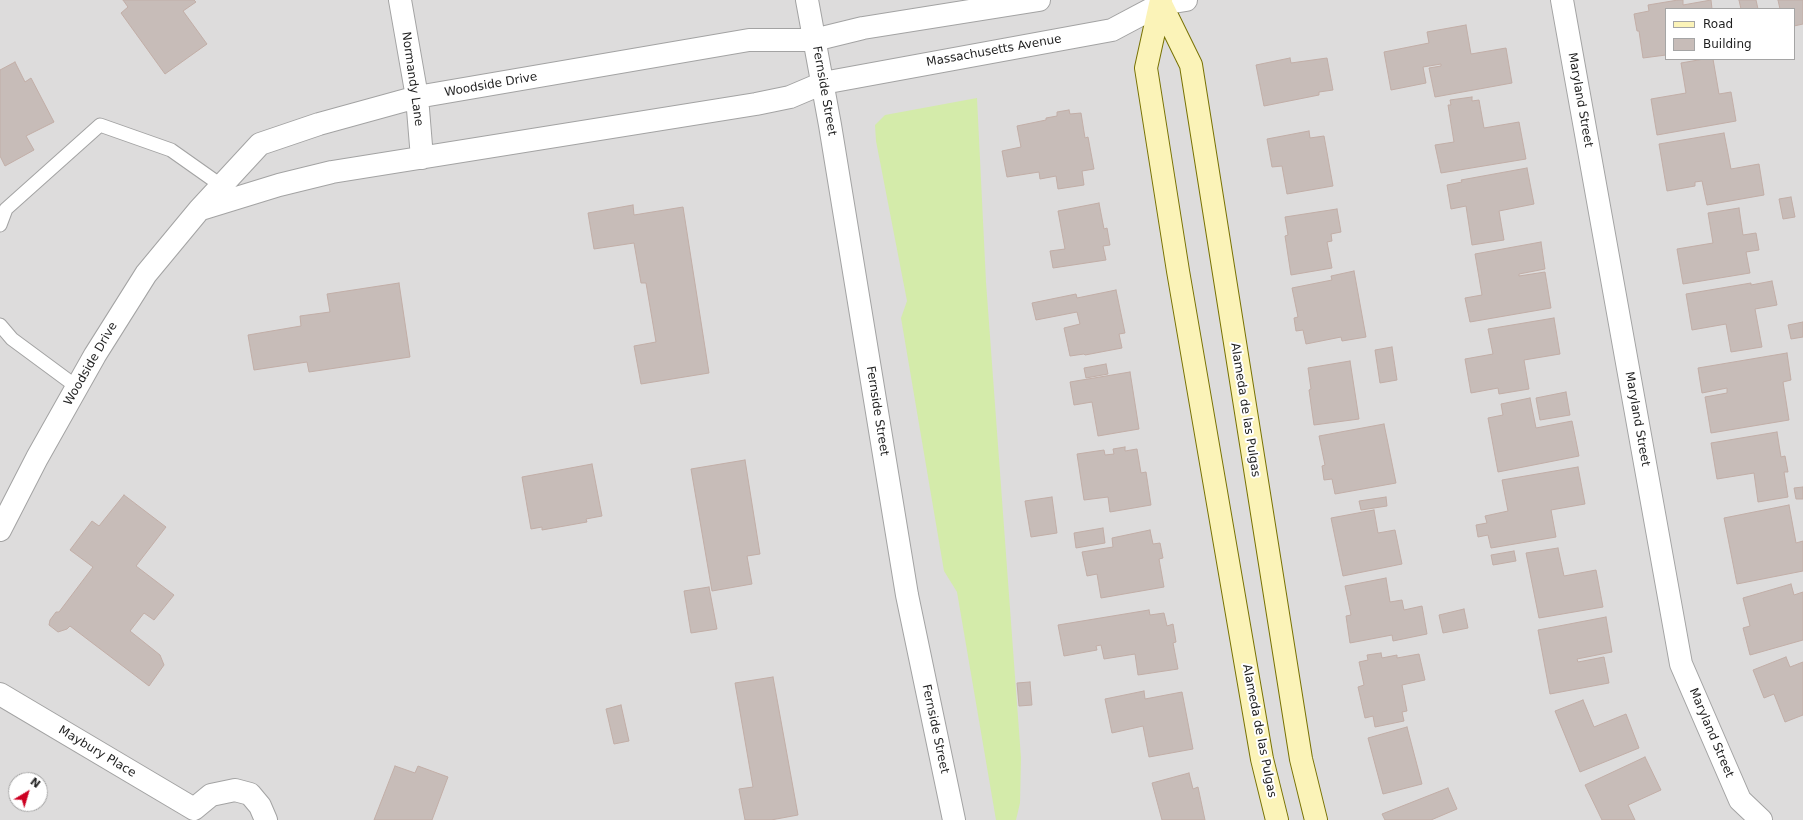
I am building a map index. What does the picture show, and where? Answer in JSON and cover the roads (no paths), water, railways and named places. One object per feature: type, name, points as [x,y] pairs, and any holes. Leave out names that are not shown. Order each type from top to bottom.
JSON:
[{"type":"main road","name":"Alameda de las Pulgas","points":[[1156,2],[1146,68],[1180,279],[1262,759],[1277,820]]},
{"type":"main road","name":"Alameda de las Pulgas","points":[[1156,2],[1191,65],[1301,759],[1316,820]]},
{"type":"street","name":"Normandy Lane","points":[[400,0],[417,97],[422,158]]},
{"type":"street","name":"Fernside Street","points":[[807,0],[907,595],[954,820]]},
{"type":"street","points":[[814,40],[863,28],[1039,0]]},
{"type":"street","name":"Massachusetts Avenue","points":[[822,83],[1112,30],[1156,2],[1186,0]]},
{"type":"street","name":"Maryland Street","points":[[1562,0],[1681,664],[1740,800],[1761,820]]},
{"type":"street","name":"Woodside Drive","points":[[0,530],[37,458],[95,355],[146,274],[199,210],[260,144],[320,124],[417,97],[750,40],[814,40]]},
{"type":"street","points":[[199,210],[279,185],[332,172],[756,104],[790,97],[822,83]]},
{"type":"street","name":"Maybury Place","points":[[0,694],[194,815],[211,795],[235,790],[250,794],[260,806],[266,820]]},
{"type":"lane","points":[[0,225],[6,209],[100,125],[171,150],[222,186]]},
{"type":"lane","points":[[0,325],[12,339],[77,387]]}]
